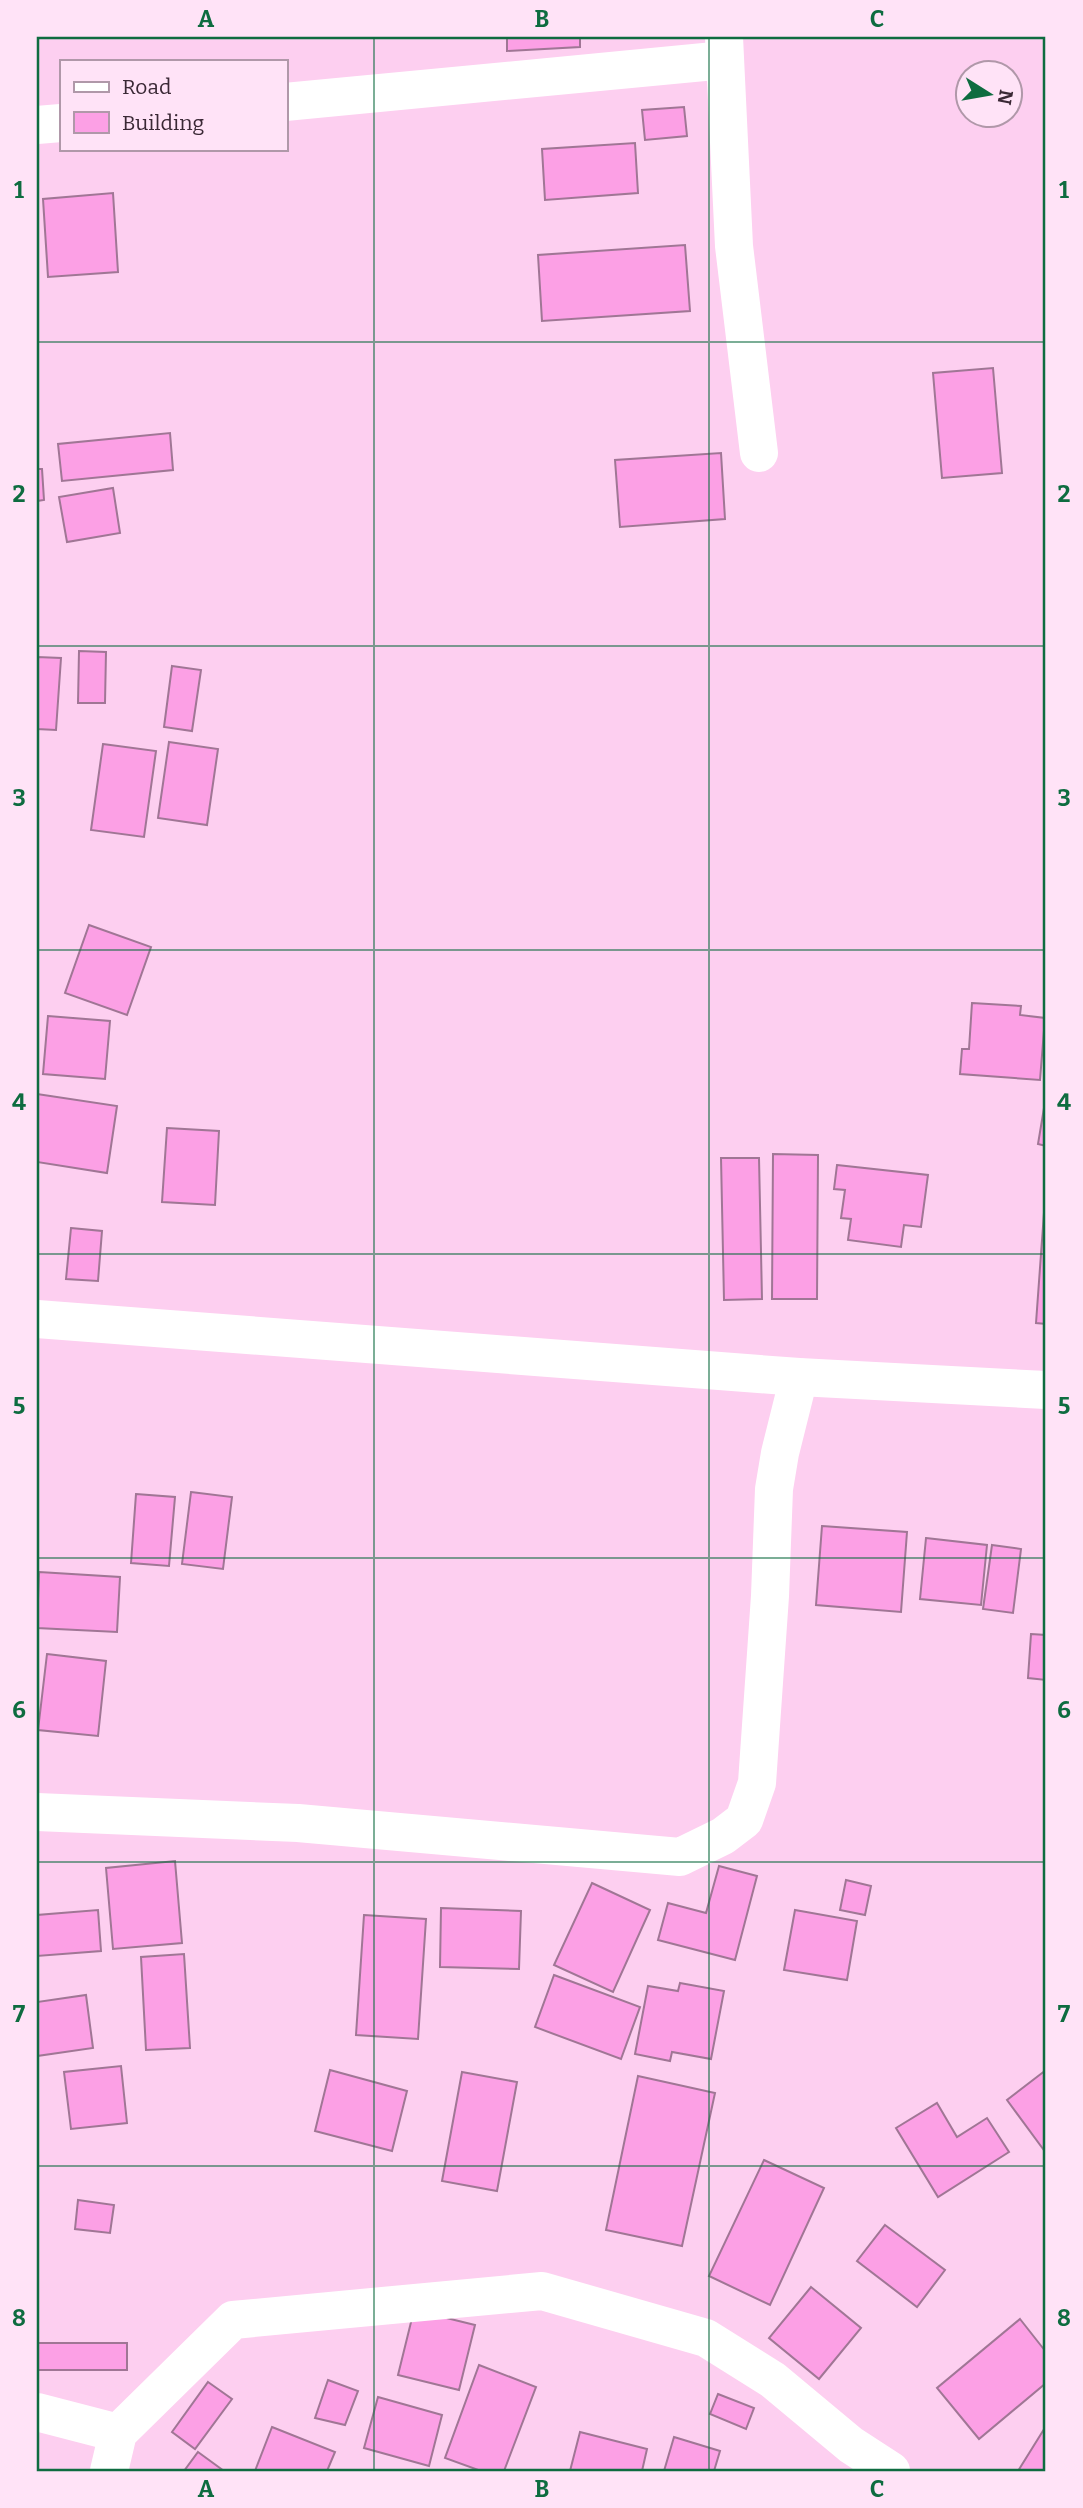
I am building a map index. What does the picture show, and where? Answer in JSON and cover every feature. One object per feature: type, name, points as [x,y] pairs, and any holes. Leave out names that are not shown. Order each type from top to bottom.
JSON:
[{"type":"street","points":[[287,102],[724,48],[734,246],[759,453]]},
{"type":"street","points":[[37,125],[60,123]]},
{"type":"street","points":[[37,1319],[799,1377],[1046,1390]]},
{"type":"street","points":[[37,1812],[298,1823],[680,1857],[723,1836],[744,1820],[757,1783],[770,1596],[774,1489],[799,1377]]},
{"type":"street","points":[[109,2471],[118,2432],[233,2320],[542,2291],[706,2338],[773,2380],[851,2445],[891,2471]]},
{"type":"street","points":[[37,2412],[118,2432]]},
{"type":"building","points":[[507,37],[580,37],[580,47],[507,51]]},
{"type":"building","points":[[684,107],[687,136],[645,140],[642,110]]},
{"type":"building","points":[[635,143],[638,193],[545,200],[542,149]]},
{"type":"building","points":[[113,193],[118,272],[48,277],[43,199]]},
{"type":"building","points":[[685,245],[690,311],[542,321],[538,255]]},
{"type":"building","points":[[993,368],[1002,473],[942,478],[933,373]]},
{"type":"building","points":[[170,433],[173,470],[62,481],[58,444]]},
{"type":"building","points":[[721,453],[725,519],[620,527],[615,460]]},
{"type":"building","points":[[37,469],[42,469],[44,500],[37,501]]},
{"type":"building","points":[[113,488],[120,533],[67,542],[59,497]]},
{"type":"building","points":[[79,651],[106,652],[105,703],[78,703]]},
{"type":"building","points":[[37,657],[61,658],[56,730],[37,729]]},
{"type":"building","points":[[172,666],[201,670],[192,731],[164,727]]},
{"type":"building","points":[[169,742],[218,749],[207,825],[158,818]]},
{"type":"building","points":[[103,744],[156,751],[144,837],[91,830]]},
{"type":"building","points":[[89,925],[151,947],[127,1015],[65,993]]},
{"type":"building","points":[[972,1003],[1021,1006],[1020,1015],[1045,1018],[1040,1080],[960,1074],[962,1049],[969,1049]]},
{"type":"building","points":[[48,1016],[110,1021],[105,1079],[43,1074]]},
{"type":"building","points":[[37,1094],[117,1106],[107,1173],[37,1162]]},
{"type":"building","points":[[1046,1096],[1046,1146],[1038,1144]]},
{"type":"building","points":[[167,1128],[219,1131],[215,1205],[162,1202]]},
{"type":"building","points":[[773,1154],[818,1155],[817,1299],[772,1299]]},
{"type":"building","points":[[721,1158],[759,1158],[762,1299],[724,1300]]},
{"type":"building","points":[[837,1165],[928,1175],[921,1227],[904,1225],[901,1247],[848,1240],[851,1219],[841,1218],[845,1190],[834,1189]]},
{"type":"building","points":[[1046,1185],[1046,1324],[1036,1323]]},
{"type":"building","points":[[71,1228],[102,1231],[98,1281],[66,1279]]},
{"type":"building","points":[[191,1492],[232,1497],[223,1569],[182,1564]]},
{"type":"building","points":[[136,1494],[175,1497],[169,1566],[131,1563]]},
{"type":"building","points":[[822,1526],[907,1532],[901,1612],[816,1605]]},
{"type":"building","points":[[926,1538],[987,1545],[981,1605],[920,1599]]},
{"type":"building","points":[[992,1545],[1021,1549],[1013,1613],[983,1609]]},
{"type":"building","points":[[39,1572],[120,1577],[117,1632],[37,1628]]},
{"type":"building","points":[[1031,1634],[1046,1635],[1046,1680],[1028,1678]]},
{"type":"building","points":[[47,1654],[106,1661],[98,1736],[38,1730]]},
{"type":"building","points":[[175,1861],[182,1943],[113,1949],[106,1868]]},
{"type":"building","points":[[719,1866],[757,1876],[735,1960],[658,1940],[668,1903],[706,1913]]},
{"type":"building","points":[[846,1880],[871,1886],[865,1915],[840,1910]]},
{"type":"building","points":[[592,1883],[650,1910],[613,1992],[554,1965]]},
{"type":"building","points":[[441,1908],[521,1911],[519,1969],[440,1967]]},
{"type":"building","points":[[98,1910],[101,1951],[37,1956],[37,1915]]},
{"type":"building","points":[[795,1910],[857,1921],[847,1980],[784,1970]]},
{"type":"building","points":[[364,1915],[426,1919],[418,2039],[356,2035]]},
{"type":"building","points":[[184,1954],[190,2048],[146,2050],[141,1957]]},
{"type":"building","points":[[554,1975],[640,2007],[621,2059],[535,2027]]},
{"type":"building","points":[[680,1983],[724,1991],[711,2059],[672,2052],[670,2061],[635,2054],[648,1986],[678,1991]]},
{"type":"building","points":[[86,1995],[93,2048],[37,2056],[37,2002]]},
{"type":"building","points":[[121,2066],[127,2123],[71,2129],[64,2072]]},
{"type":"building","points":[[330,2070],[407,2091],[392,2151],[315,2131]]},
{"type":"building","points":[[1046,2070],[1046,2153],[1007,2100]]},
{"type":"building","points":[[462,2072],[517,2082],[497,2191],[442,2181]]},
{"type":"building","points":[[638,2076],[715,2093],[682,2246],[606,2230]]},
{"type":"building","points":[[937,2103],[957,2137],[987,2118],[1009,2152],[938,2197],[896,2128]]},
{"type":"building","points":[[764,2160],[824,2188],[770,2305],[709,2276]]},
{"type":"building","points":[[78,2200],[114,2205],[110,2233],[75,2229]]},
{"type":"building","points":[[885,2225],[945,2270],[917,2307],[857,2261]]},
{"type":"building","points":[[811,2287],[861,2328],[819,2379],[769,2338]]},
{"type":"building","points":[[414,2310],[475,2325],[459,2390],[398,2375]]},
{"type":"building","points":[[1020,2319],[1046,2352],[1046,2383],[979,2439],[937,2388]]},
{"type":"building","points":[[37,2343],[127,2343],[127,2370],[37,2370]]},
{"type":"building","points":[[479,2365],[536,2387],[504,2471],[481,2471],[445,2458]]},
{"type":"building","points":[[328,2380],[358,2391],[345,2425],[315,2418]]},
{"type":"building","points":[[208,2382],[232,2399],[195,2449],[172,2432]]},
{"type":"building","points":[[718,2394],[754,2408],[746,2429],[710,2414]]},
{"type":"building","points":[[378,2397],[442,2415],[429,2466],[364,2448]]},
{"type":"building","points":[[1046,2426],[1046,2471],[1018,2471]]},
{"type":"building","points":[[272,2427],[335,2452],[327,2471],[255,2471]]},
{"type":"building","points":[[580,2432],[647,2449],[642,2471],[570,2471]]},
{"type":"building","points":[[674,2437],[720,2451],[714,2471],[664,2471]]},
{"type":"building","points":[[198,2452],[224,2471],[184,2471]]}]
